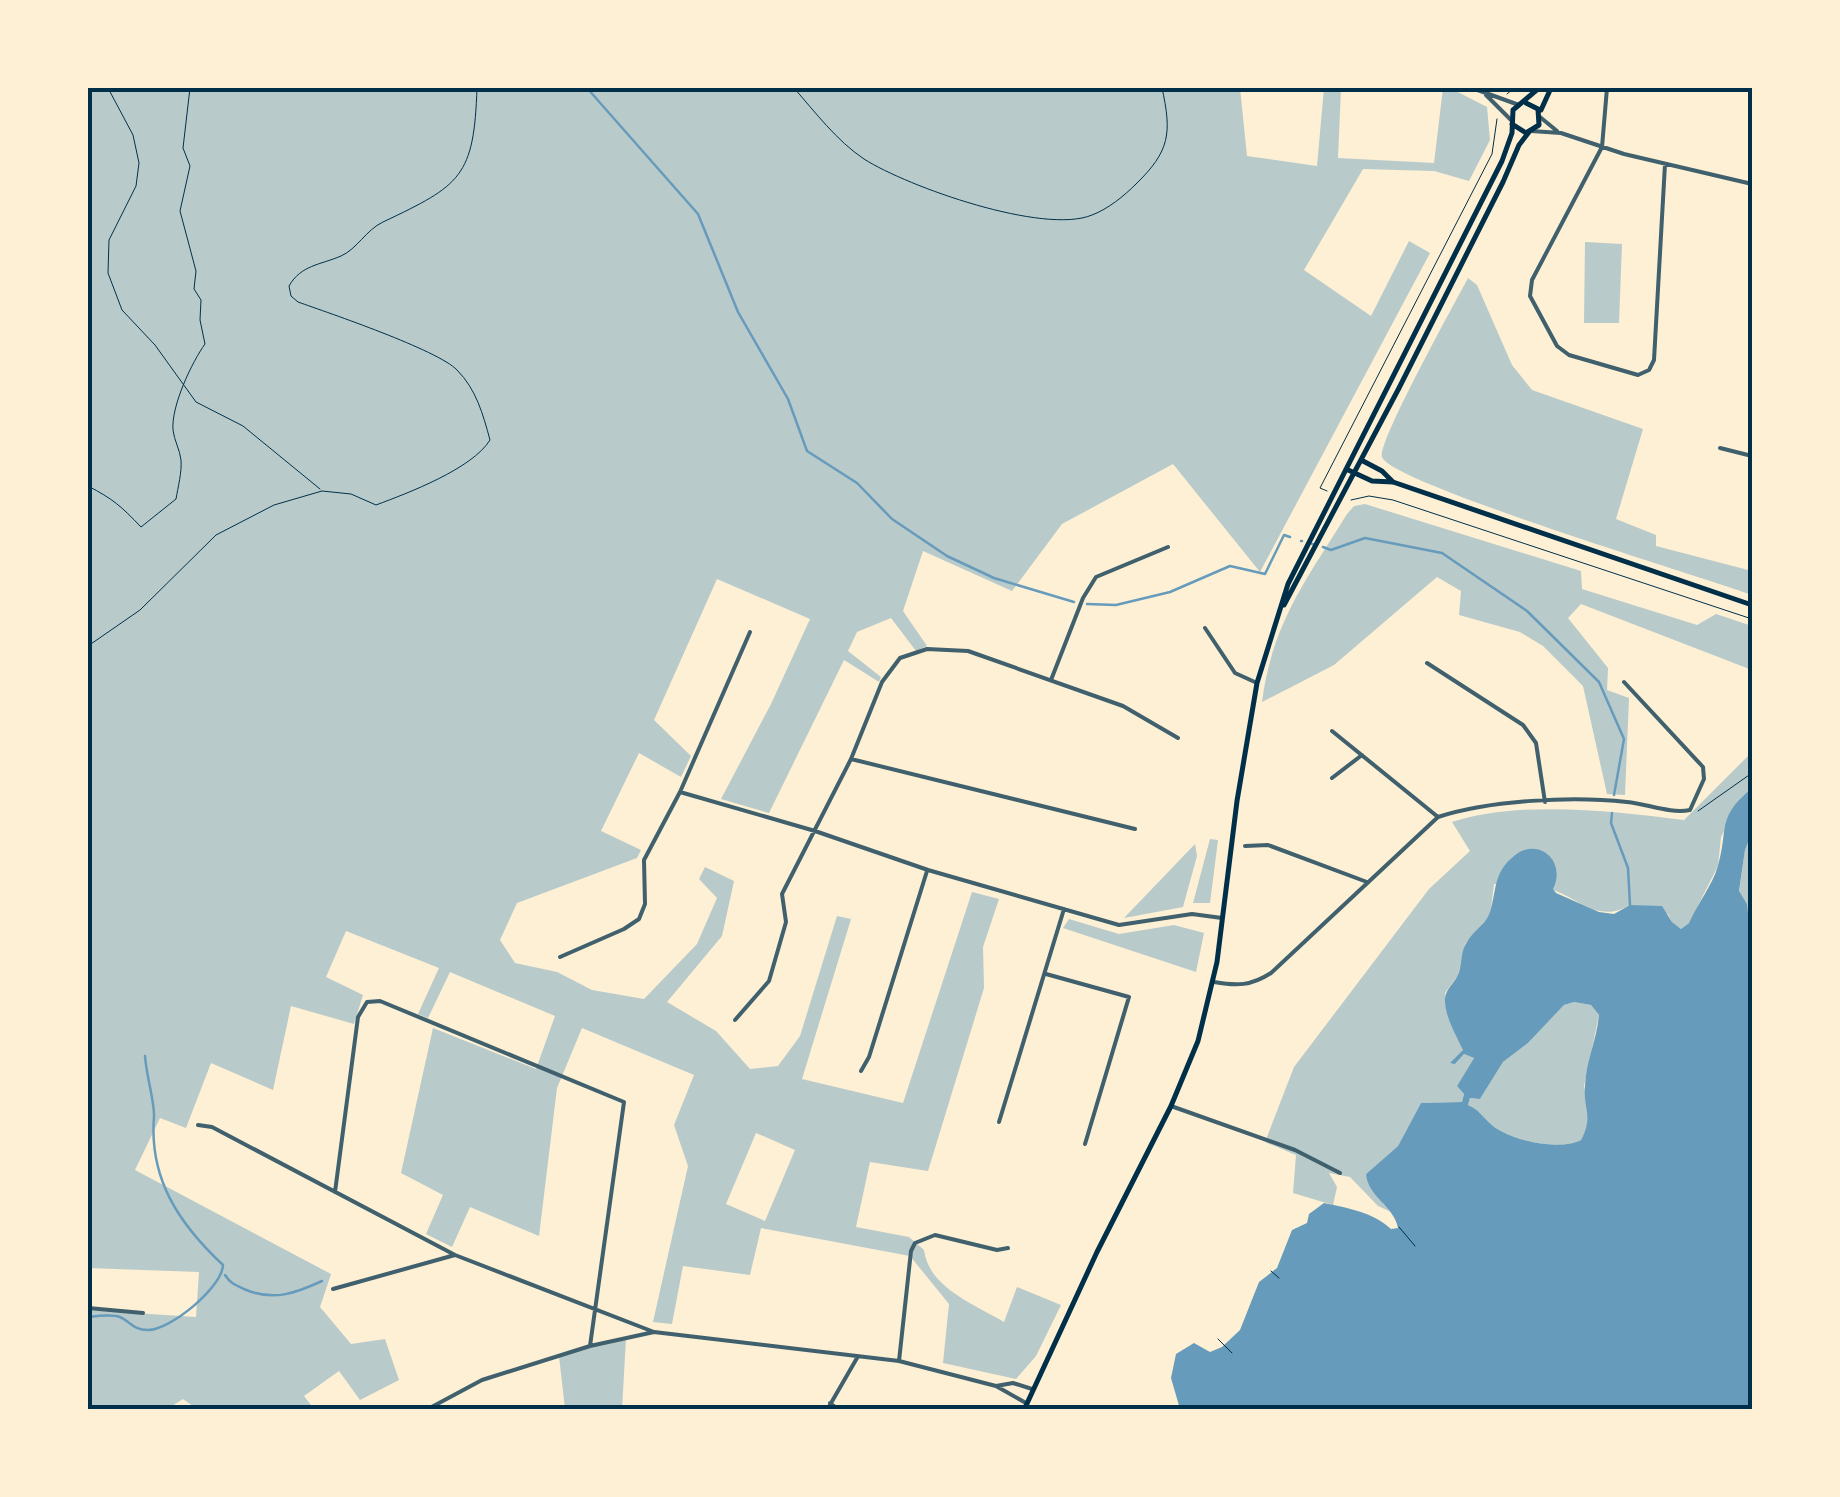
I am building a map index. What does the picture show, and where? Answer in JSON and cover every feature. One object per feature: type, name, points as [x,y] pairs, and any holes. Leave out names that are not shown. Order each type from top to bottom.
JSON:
[{"type":"main road","points":[[1025,1406],[1096,1252],[1171,1106],[1198,1041],[1214,982],[1256,683],[1296,565],[1495,174],[1510,139],[1513,110],[1539,88]]},
{"type":"main road","points":[[1278,616],[1362,461],[1518,145],[1539,125],[1551,88]]},
{"type":"main road","points":[[1521,104],[1532,104],[1540,115]]},
{"type":"main road","points":[[1512,122],[1519,131],[1530,132]]},
{"type":"main road","points":[[1353,456],[1382,471],[1393,482]]},
{"type":"main road","points":[[1346,469],[1752,605]]},
{"type":"street","points":[[1472,88],[1521,104]]},
{"type":"street","points":[[1607,88],[1602,148],[1532,280],[1530,296],[1557,346],[1569,356],[1638,375],[1649,370],[1654,360],[1665,164]]},
{"type":"street","points":[[1482,92],[1512,122]]},
{"type":"street","points":[[1540,115],[1561,133]]},
{"type":"street","points":[[1530,132],[1561,133],[1602,148],[1752,184]]},
{"type":"street","points":[[1720,448],[1752,456]]},
{"type":"street","points":[[1051,680],[1083,598],[1096,577],[1168,547]]},
{"type":"street","points":[[1205,628],[1235,673],[1256,683]]},
{"type":"street","points":[[560,957],[624,929],[639,918],[645,904],[644,860],[680,792],[750,632]]},
{"type":"street","points":[[735,1020],[769,981],[786,922],[782,894],[851,759],[882,682],[900,658],[927,649],[968,650],[1123,706],[1178,738]]},
{"type":"street","points":[[1427,663],[1523,725],[1536,742],[1545,802]]},
{"type":"street","points":[[1214,982],[1240,986],[1258,982],[1438,817],[1470,807],[1545,802],[1626,802],[1683,812],[1694,805],[1704,779],[1703,766],[1624,682]]},
{"type":"street","points":[[1332,731],[1438,817]]},
{"type":"street","points":[[1332,778],[1362,755]]},
{"type":"street","points":[[851,759],[1135,829]]},
{"type":"street","points":[[680,792],[1120,925],[1192,914],[1222,918]]},
{"type":"street","points":[[1245,846],[1268,845],[1367,882]]},
{"type":"street","points":[[861,1070],[869,1057],[928,870]]},
{"type":"street","points":[[999,1122],[1064,909]]},
{"type":"street","points":[[1046,974],[1129,997],[1085,1144]]},
{"type":"street","points":[[335,1192],[358,1018],[366,1002],[380,1001],[624,1102],[590,1346]]},
{"type":"street","points":[[1171,1106],[1295,1150],[1340,1173]]},
{"type":"street","points":[[198,1124],[212,1126],[455,1255],[654,1332],[899,1361],[996,1386],[1025,1406]]},
{"type":"street","points":[[899,1361],[915,1243],[935,1235],[998,1250],[1008,1248]]},
{"type":"street","points":[[333,1289],[455,1255]]},
{"type":"street","points":[[88,1308],[143,1313]]},
{"type":"street","points":[[426,1410],[482,1380],[590,1346],[654,1332]]},
{"type":"street","points":[[839,1410],[829,1406],[858,1358]]},
{"type":"street","points":[[996,1386],[1014,1383],[1032,1389]]},
{"type":"path","points":[[108,88],[133,135],[139,163],[136,186],[110,240],[108,273],[122,310],[155,345],[196,402],[243,426],[322,491]]},
{"type":"path","points":[[88,486],[106,492],[141,527],[176,499],[182,462],[172,428],[192,362],[205,344],[201,300],[194,289],[196,271],[180,211],[190,166],[183,148],[190,88]]},
{"type":"path","points":[[88,646],[140,610],[216,535],[274,505],[322,491],[351,494],[376,505],[408,494],[482,452],[490,440],[480,402],[456,368],[373,330],[298,302],[291,296],[289,286],[295,274],[345,255],[364,234],[435,198],[454,179],[466,163],[474,136],[477,88]]},
{"type":"path","points":[[794,88],[867,161],[948,195],[1003,212],[1056,221],[1091,216],[1132,188],[1152,168],[1170,136],[1162,88]]},
{"type":"path","points":[[1507,96],[1514,88]]},
{"type":"path","points":[[1332,493],[1320,488],[1484,170],[1496,131]]},
{"type":"path","points":[[1342,499],[1369,496],[1393,500],[1752,619]]},
{"type":"path","points":[[1694,812],[1752,773]]},
{"type":"path","points":[[1399,1227],[1415,1246]]},
{"type":"path","points":[[1271,1272],[1279,1278]]},
{"type":"path","points":[[1218,1339],[1232,1353]]},
{"type":"shaded area","points":[[88,88],[1240,88],[1247,156],[1317,166],[1324,88],[1341,88],[1338,158],[1434,163],[1443,88],[1487,107],[1490,140],[1469,181],[1434,171],[1363,169],[1304,270],[1371,316],[1409,241],[1430,253],[1260,572],[1173,464],[1062,524],[1012,591],[923,551],[903,611],[927,646],[916,651],[891,618],[857,632],[848,651],[881,677],[879,682],[844,660],[769,813],[721,799],[810,619],[717,579],[654,720],[691,756],[681,777],[639,753],[601,831],[641,850],[637,858],[517,903],[500,940],[515,963],[557,972],[592,990],[644,999],[697,944],[717,898],[699,879],[705,867],[734,881],[722,936],[667,1002],[716,1031],[750,1069],[778,1066],[800,1036],[837,916],[851,919],[802,1079],[903,1103],[972,892],[999,899],[983,947],[984,988],[928,1171],[870,1162],[856,1227],[909,1237],[924,1250],[934,1275],[944,1285],[1004,1322],[1017,1287],[1061,1305],[1036,1356],[1016,1379],[943,1363],[949,1304],[910,1256],[761,1228],[750,1275],[683,1266],[672,1324],[653,1322],[688,1166],[674,1125],[694,1075],[582,1028],[557,1088],[539,1236],[470,1207],[452,1247],[426,1234],[443,1195],[401,1173],[433,1028],[536,1069],[555,1016],[450,972],[428,1018],[418,1014],[439,968],[346,931],[326,977],[363,995],[354,1024],[291,1006],[273,1090],[211,1063],[186,1128],[160,1118],[135,1170],[331,1274],[320,1307],[351,1344],[385,1339],[399,1380],[360,1400],[339,1371],[304,1396],[314,1409],[197,1409],[183,1399],[167,1409],[88,1409],[88,1310],[196,1317],[199,1272],[88,1268]],"holes":[[[756,1133],[795,1150],[765,1221],[726,1204]]]},
{"type":"shaded area","points":[[1585,242],[1622,244],[1619,323],[1584,323]]},
{"type":"shaded area","points":[[1468,278],[1477,285],[1512,365],[1532,390],[1643,429],[1616,519],[1656,535],[1656,546],[1752,571],[1752,595],[1490,508],[1398,470],[1382,457],[1404,400]]},
{"type":"shaded area","points":[[1365,504],[1581,571],[1582,589],[1697,625],[1716,614],[1752,626],[1752,670],[1581,604],[1568,618],[1608,668],[1607,690],[1629,698],[1625,795],[1607,794],[1583,686],[1543,646],[1520,632],[1459,615],[1461,591],[1437,577],[1334,665],[1262,702],[1274,648],[1293,603],[1347,514],[1354,506]]},
{"type":"shaded area","points":[[1752,745],[1752,788],[1741,798],[1721,837],[1718,866],[1689,923],[1681,929],[1668,914],[1630,905],[1598,911],[1544,887],[1494,884],[1490,915],[1465,944],[1458,975],[1445,993],[1446,1009],[1463,1050],[1455,1064],[1464,1054],[1474,1058],[1457,1086],[1464,1094],[1462,1102],[1421,1103],[1398,1146],[1366,1174],[1391,1212],[1378,1206],[1350,1177],[1329,1173],[1337,1187],[1333,1205],[1293,1193],[1296,1155],[1265,1142],[1294,1067],[1429,889],[1470,851],[1452,822],[1536,809],[1684,820],[1750,754]]},
{"type":"shaded area","points":[[1752,833],[1752,945],[1747,904],[1739,892],[1745,850]]},
{"type":"shaded area","points":[[1210,839],[1218,840],[1210,903],[1193,903]]},
{"type":"shaded area","points":[[1195,844],[1197,856],[1183,907],[1124,918]]},
{"type":"shaded area","points":[[1069,919],[1119,934],[1174,925],[1204,933],[1196,972],[1063,928]]},
{"type":"shaded area","points":[[1564,1005],[1591,1005],[1599,1015],[1584,1086],[1590,1120],[1581,1140],[1549,1144],[1501,1131],[1468,1105],[1470,1098],[1480,1099],[1503,1062],[1528,1043]]},
{"type":"shaded area","points":[[626,1338],[622,1409],[565,1409],[559,1356]]},
{"type":"water","points":[[1752,788],[1752,833],[1745,850],[1739,891],[1747,904],[1752,945],[1752,1409],[1180,1409],[1171,1378],[1176,1354],[1194,1343],[1210,1352],[1222,1347],[1240,1330],[1259,1282],[1277,1268],[1292,1230],[1307,1223],[1309,1214],[1324,1203],[1376,1218],[1391,1229],[1398,1228],[1392,1214],[1371,1189],[1366,1174],[1398,1146],[1421,1103],[1462,1102],[1464,1094],[1457,1086],[1474,1058],[1464,1054],[1455,1064],[1450,1063],[1463,1050],[1448,1018],[1445,998],[1459,972],[1465,945],[1488,916],[1499,875],[1507,862],[1523,851],[1541,850],[1548,854],[1556,869],[1556,893],[1599,912],[1614,914],[1630,905],[1662,906],[1681,929],[1689,923],[1712,881],[1728,816]],"holes":[[[1564,1005],[1591,1005],[1599,1015],[1586,1077],[1587,1118],[1581,1140],[1561,1145],[1524,1140],[1501,1131],[1468,1105],[1470,1098],[1480,1099],[1503,1062],[1528,1043]]]},
{"type":"waterway","points":[[587,88],[698,214],[738,312],[788,399],[807,451],[857,483],[892,519],[947,556],[994,578],[1074,602]]},
{"type":"waterway","points":[[1087,604],[1116,605],[1170,592],[1230,566],[1265,574],[1284,535],[1290,537]]},
{"type":"waterway","points":[[1323,547],[1331,550],[1365,538],[1442,553],[1527,611],[1599,682],[1624,739],[1614,795]]},
{"type":"waterway","points":[[1612,813],[1611,823],[1628,868],[1630,905]]},
{"type":"waterway","points":[[88,1317],[116,1316],[139,1329],[157,1328],[205,1296],[223,1265],[180,1216],[162,1180],[156,1160],[154,1111],[145,1056]]},
{"type":"waterway","points":[[225,1275],[238,1286],[265,1295],[294,1292],[322,1281]]}]
